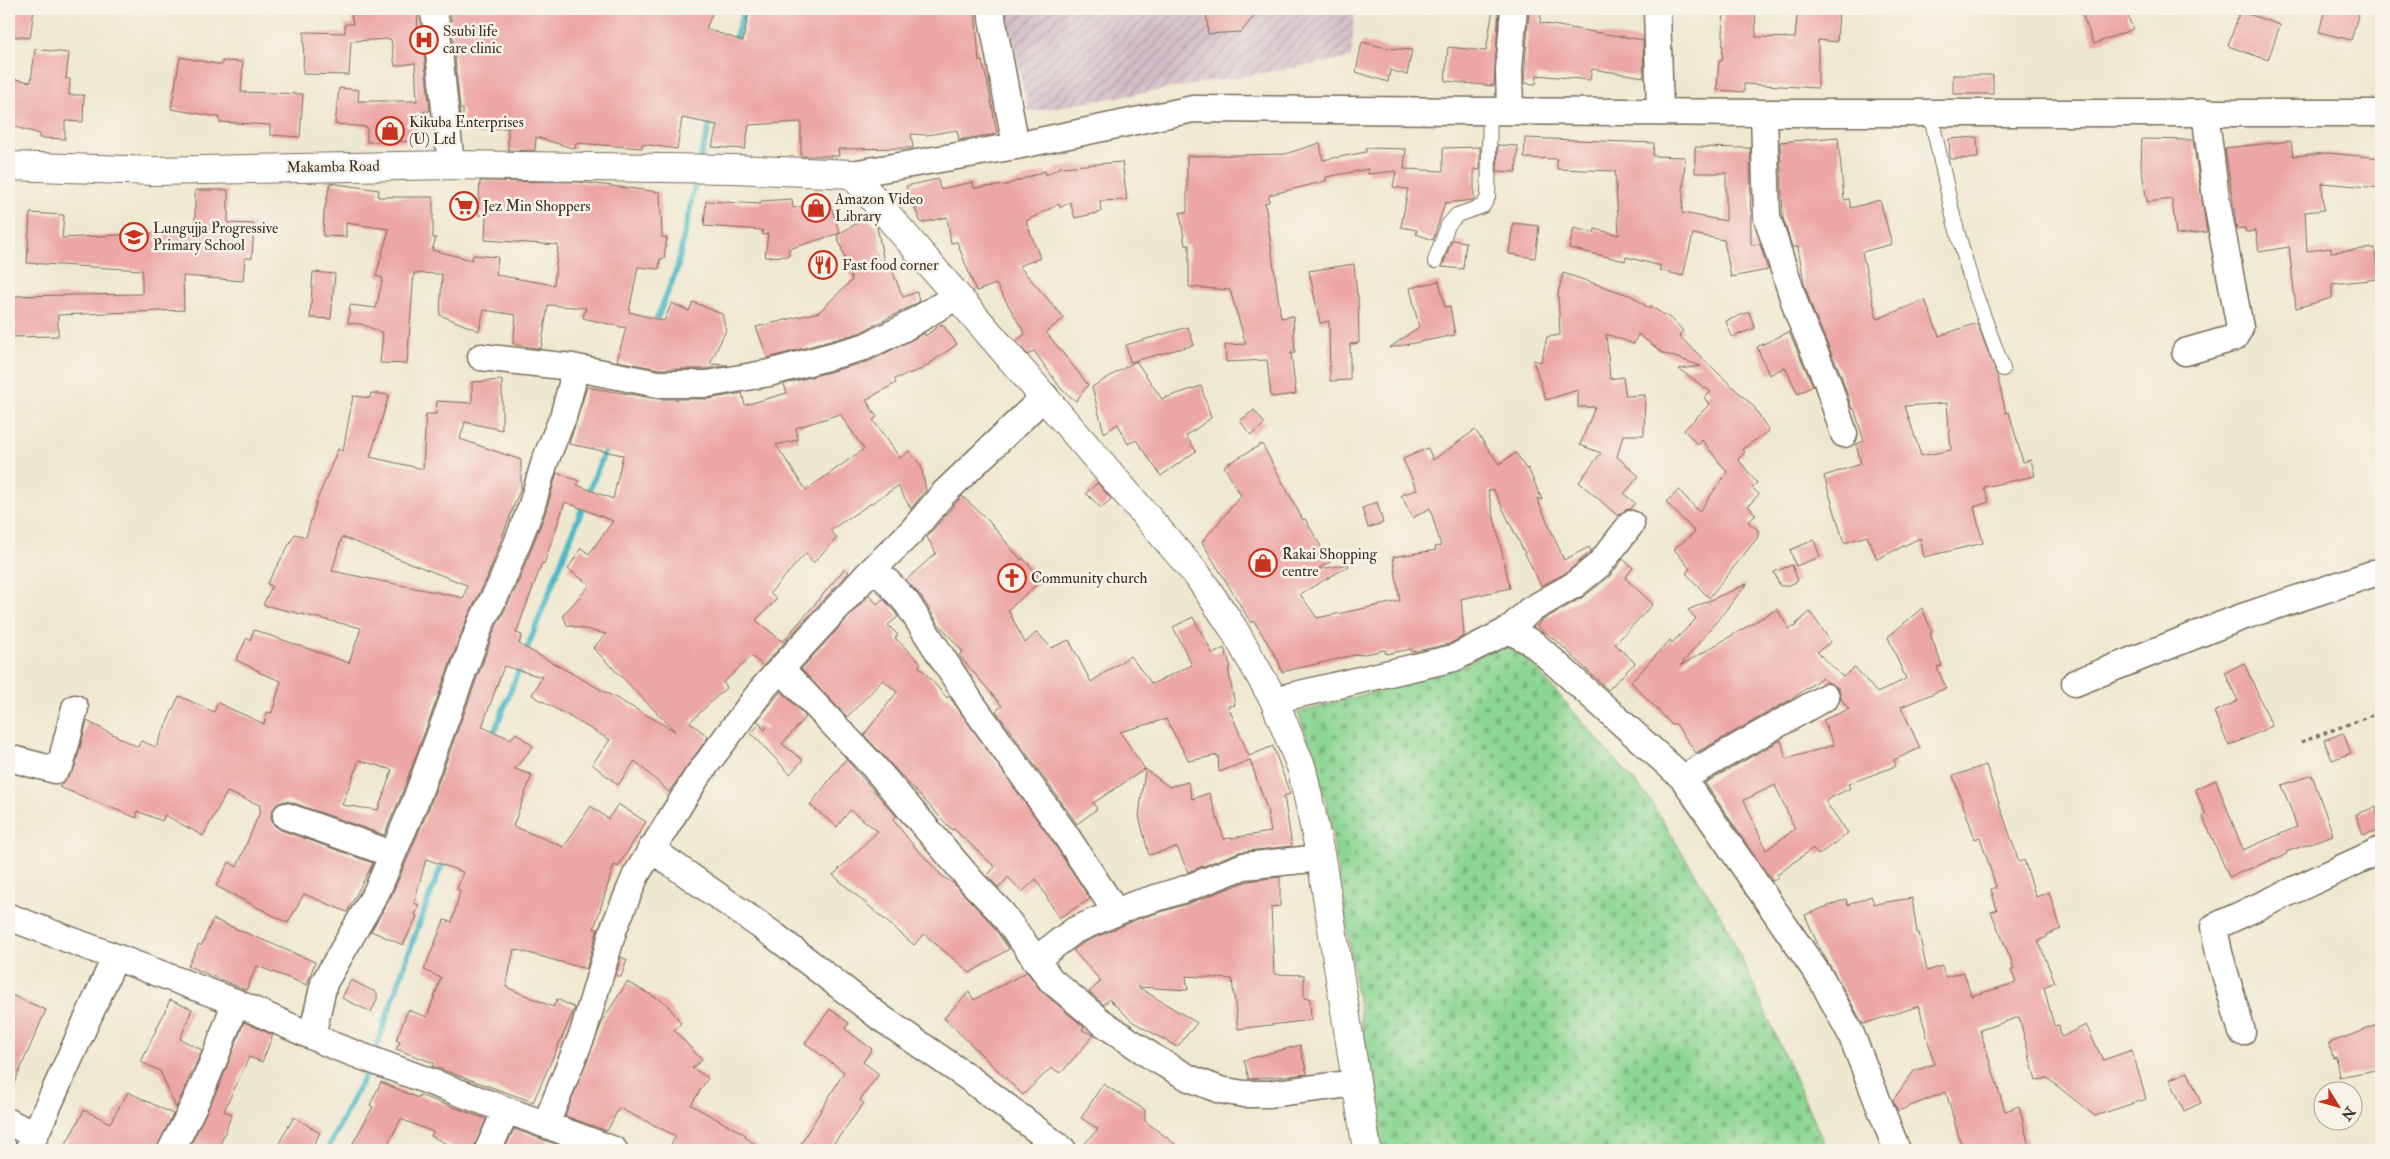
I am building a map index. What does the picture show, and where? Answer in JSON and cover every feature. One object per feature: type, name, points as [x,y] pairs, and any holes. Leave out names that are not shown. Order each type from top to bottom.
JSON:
[{"type":"street","points":[[433,9],[451,165]]},
{"type":"street","points":[[992,9],[992,18],[1016,146]]},
{"type":"street","points":[[1500,110],[1509,70],[1514,9]]},
{"type":"street","points":[[1657,9],[1660,112]]},
{"type":"street","points":[[852,174],[1016,146],[1193,109],[1764,113],[2381,113]]},
{"type":"street","points":[[2185,352],[2234,338],[2240,328],[2216,198],[2205,112]]},
{"type":"street","points":[[1764,113],[1767,217],[1799,316],[1827,381],[1844,434]]},
{"type":"street","name":"Makamba Road","points":[[9,166],[155,171],[451,165],[658,168],[852,174]]},
{"type":"street","points":[[852,174],[1198,576],[1233,628],[1274,700],[1302,768],[1321,858],[1367,1150]]},
{"type":"street","points":[[481,357],[572,367],[658,384],[708,384],[761,374],[864,347],[902,329],[958,296]]},
{"type":"street","points":[[312,1036],[324,983],[377,891],[415,802],[481,623],[501,584],[531,508],[545,461],[563,417],[572,384],[572,367]]},
{"type":"street","points":[[546,1124],[583,1033],[614,928],[636,875],[696,778],[764,688],[875,568],[912,531],[943,494],[1044,396]]},
{"type":"street","points":[[1274,700],[1454,658],[1509,630],[1530,610],[1574,585],[1600,565],[1630,524]]},
{"type":"street","points":[[875,568],[907,603],[972,704],[1054,818],[1116,912]]},
{"type":"street","points":[[2075,683],[2239,618],[2381,572]]},
{"type":"street","points":[[1509,630],[1534,644],[1683,778],[1822,980],[1851,1034],[1897,1150]]},
{"type":"street","points":[[782,670],[874,767],[967,876],[1001,912],[1051,980],[1077,1004],[1154,1058],[1190,1078],[1220,1090],[1244,1094],[1268,1094],[1357,1083]]},
{"type":"street","points":[[1683,778],[1826,697]]},
{"type":"street","points":[[9,758],[55,770],[60,764],[75,708]]},
{"type":"street","points":[[286,816],[392,854]]},
{"type":"street","points":[[651,849],[775,936],[881,1018],[969,1078],[1063,1150]]},
{"type":"street","points":[[2242,1032],[2218,952],[2214,927],[2381,850]]},
{"type":"street","points":[[1035,960],[1075,930],[1116,912],[1244,866],[1321,858]]},
{"type":"street","points":[[9,917],[235,1002],[312,1036],[506,1112],[546,1124],[614,1150]]},
{"type":"street","points":[[9,1122],[31,1143],[115,958]]},
{"type":"street","points":[[171,1150],[197,1102],[215,1060],[235,1002]]},
{"type":"street","points":[[488,1150],[506,1112]]},
{"type":"lane","points":[[1435,261],[1448,225],[1457,215],[1483,206],[1488,197],[1500,110]]},
{"type":"lane","points":[[1930,112],[1954,220],[1972,287],[2003,369]]},
{"type":"path","points":[[2301,742],[2381,712]]},
{"type":"shaded area","points":[[1006,9],[1355,9],[1351,58],[1029,112]]},
{"type":"green space","points":[[1510,639],[1648,797],[1725,922],[1827,1150],[1381,1150],[1330,819],[1315,757],[1298,713],[1459,668]]},
{"type":"building","points":[[9,9],[34,9],[30,38],[9,36]]},
{"type":"building","points":[[350,9],[418,9],[417,44],[423,44],[430,111],[424,111],[424,141],[367,142],[367,127],[335,124],[339,88],[359,90],[358,101],[417,101],[415,63],[395,66],[391,39],[351,41],[349,75],[303,74],[304,32],[345,33],[345,24],[353,24]]},
{"type":"building","points":[[450,9],[714,9],[706,29],[743,41],[749,9],[975,9],[979,61],[982,61],[988,84],[997,134],[959,140],[957,130],[927,135],[911,134],[913,148],[838,149],[839,156],[801,156],[801,122],[749,125],[745,149],[712,147],[717,125],[682,118],[677,149],[642,144],[642,148],[576,143],[575,149],[536,137],[535,151],[508,150],[508,128],[463,130],[463,109],[460,109]]},
{"type":"building","points":[[1206,9],[1260,9],[1241,32],[1208,34]]},
{"type":"building","points":[[1493,9],[1499,9],[1494,86],[1445,81],[1448,47],[1486,51]]},
{"type":"building","points":[[1529,9],[1541,9],[1540,23],[1643,40],[1644,77],[1592,69],[1590,80],[1537,75],[1536,84],[1524,83]]},
{"type":"building","points":[[1724,9],[1755,9],[1756,37],[1795,38],[1798,9],[1839,9],[1837,42],[1818,40],[1818,88],[1744,84],[1744,92],[1717,90],[1719,61],[1722,61]]},
{"type":"building","points":[[2080,9],[2125,9],[2133,29],[2094,44]]},
{"type":"building","points":[[2325,9],[2360,9],[2351,40],[2319,32]]},
{"type":"building","points":[[2240,11],[2280,25],[2268,60],[2228,46]]},
{"type":"building","points":[[1362,42],[1387,48],[1412,50],[1407,75],[1390,70],[1388,82],[1356,72]]},
{"type":"building","points":[[35,49],[69,53],[66,79],[70,79],[69,95],[84,95],[83,122],[65,121],[65,139],[39,138],[40,134],[9,125],[9,78],[31,82]]},
{"type":"building","points":[[180,57],[222,65],[222,61],[243,62],[241,92],[303,94],[300,137],[270,135],[270,125],[219,122],[219,117],[171,109]]},
{"type":"building","points":[[1953,75],[1993,75],[1993,94],[1953,94]]},
{"type":"building","points":[[1838,137],[1844,200],[1849,199],[1851,208],[1880,200],[1892,244],[1862,252],[1877,319],[1925,300],[1939,336],[1977,323],[1997,375],[2006,413],[2009,412],[2023,462],[2031,460],[2035,476],[1984,487],[1989,502],[1974,507],[1983,543],[1924,557],[1920,538],[1877,559],[1867,536],[1844,543],[1824,476],[1861,464],[1856,444],[1864,441],[1854,408],[1852,409],[1841,375],[1813,311],[1804,283],[1798,247],[1792,247],[1783,218],[1780,142]],"holes":[[[1947,403],[1951,450],[1921,456],[1905,406]]]},
{"type":"building","points":[[1977,137],[1978,158],[1950,159],[1949,139]]},
{"type":"building","points":[[1525,138],[1654,143],[1653,156],[1685,157],[1682,213],[1726,221],[1726,173],[1695,173],[1695,147],[1750,148],[1751,245],[1760,244],[1768,270],[1731,277],[1724,240],[1693,234],[1683,276],[1659,270],[1661,266],[1626,257],[1625,261],[1569,248],[1574,228],[1594,233],[1595,229],[1619,235],[1615,171],[1557,169],[1557,159],[1524,158]]},
{"type":"building","points":[[2142,139],[2193,140],[2207,232],[2176,235],[2172,199],[2147,202],[2141,166]]},
{"type":"building","points":[[2291,141],[2293,156],[2328,153],[2381,158],[2381,188],[2322,183],[2324,210],[2305,212],[2307,251],[2331,248],[2331,252],[2375,248],[2378,279],[2332,284],[2332,298],[2296,308],[2289,247],[2259,252],[2256,231],[2246,232],[2245,228],[2237,229],[2225,148]]},
{"type":"building","points":[[1320,143],[1323,160],[1366,152],[1366,148],[1406,149],[1404,169],[1443,171],[1443,148],[1480,147],[1480,170],[1474,169],[1474,200],[1445,203],[1433,240],[1416,234],[1417,230],[1401,227],[1408,189],[1393,187],[1396,171],[1368,174],[1368,169],[1326,177],[1326,181],[1269,195],[1269,202],[1265,203],[1281,318],[1293,316],[1295,353],[1291,353],[1296,394],[1271,397],[1267,360],[1226,362],[1225,345],[1246,344],[1230,290],[1189,287],[1189,245],[1185,245],[1180,212],[1187,213],[1187,156],[1285,154]]},
{"type":"building","points":[[1498,145],[1518,146],[1516,172],[1497,171]]},
{"type":"building","points":[[1122,162],[1127,200],[1100,201],[1101,212],[1075,218],[1070,202],[1060,208],[1059,204],[1026,221],[1040,258],[1019,266],[1064,318],[1046,332],[1088,385],[1076,401],[1062,390],[1034,351],[1028,355],[1016,341],[1025,334],[996,284],[976,291],[957,242],[951,243],[947,217],[921,223],[906,186],[938,179],[940,189],[973,182],[974,188],[1006,185],[1045,171],[1046,175],[1061,167]]},
{"type":"building","points":[[480,181],[579,182],[660,192],[662,237],[667,238],[664,259],[660,259],[659,269],[638,267],[629,312],[664,321],[672,303],[689,311],[693,302],[722,314],[726,330],[710,364],[728,365],[707,369],[659,369],[617,361],[626,328],[583,318],[586,308],[548,305],[541,349],[513,344],[516,315],[484,310],[479,331],[440,315],[442,274],[414,273],[407,364],[380,363],[383,333],[361,324],[348,323],[350,305],[376,308],[383,278],[376,276],[389,229],[346,223],[346,237],[323,236],[324,213],[330,183],[379,190],[378,197],[433,197],[433,238],[436,238],[432,250],[472,260],[473,255],[498,257],[496,275],[554,285],[558,245],[485,240],[486,215],[478,215]]},
{"type":"building","points":[[195,190],[228,190],[228,223],[254,224],[252,258],[245,258],[243,281],[183,276],[184,310],[58,315],[58,336],[9,337],[9,296],[142,294],[142,270],[27,263],[30,213],[64,215],[62,238],[195,231]]},
{"type":"building","points":[[792,199],[793,208],[829,201],[840,233],[789,249],[789,256],[765,257],[768,234],[763,235],[762,230],[704,226],[706,201],[761,204],[761,201]]},
{"type":"building","points":[[868,217],[877,227],[884,262],[888,261],[903,297],[917,292],[919,302],[859,333],[768,358],[756,327],[819,312],[852,280],[837,235]]},
{"type":"building","points":[[1513,223],[1539,226],[1535,258],[1509,254]]},
{"type":"building","points":[[1452,240],[1466,242],[1463,269],[1442,267]]},
{"type":"building","points":[[1354,264],[1358,295],[1359,343],[1350,344],[1350,380],[1330,381],[1329,321],[1320,323],[1309,271]]},
{"type":"building","points":[[313,272],[335,274],[331,319],[310,318]]},
{"type":"building","points":[[1563,273],[1632,296],[1650,309],[1650,306],[1673,320],[1683,331],[1679,336],[1754,407],[1769,431],[1742,449],[1745,452],[1738,459],[1757,483],[1752,488],[1759,494],[1748,506],[1756,515],[1748,522],[1758,530],[1758,537],[1709,598],[1686,573],[1690,569],[1674,549],[1695,532],[1666,502],[1679,490],[1699,512],[1727,472],[1702,440],[1698,445],[1684,430],[1710,404],[1704,398],[1711,392],[1679,369],[1701,366],[1663,353],[1638,334],[1634,344],[1606,334],[1610,379],[1623,377],[1626,396],[1645,395],[1644,435],[1623,435],[1617,457],[1639,476],[1624,494],[1635,503],[1630,509],[1625,510],[1618,516],[1579,482],[1601,453],[1580,445],[1595,407],[1578,407],[1578,390],[1546,400],[1533,360],[1541,362],[1547,337],[1560,335],[1558,294]]},
{"type":"building","points":[[1439,281],[1445,307],[1450,306],[1455,335],[1389,348],[1419,327],[1410,288]]},
{"type":"building","points":[[1749,312],[1755,328],[1732,337],[1726,321]]},
{"type":"building","points":[[942,324],[957,344],[922,369],[894,379],[896,383],[866,400],[877,417],[873,420],[900,458],[909,451],[921,466],[926,490],[911,509],[898,486],[830,530],[837,538],[813,563],[806,553],[770,593],[777,599],[756,620],[783,642],[845,568],[849,572],[763,666],[752,656],[723,683],[727,687],[690,722],[708,737],[669,792],[635,761],[618,785],[592,764],[610,740],[532,695],[542,677],[504,666],[482,727],[511,739],[516,733],[533,746],[515,769],[532,775],[513,826],[564,847],[591,806],[608,819],[618,804],[646,822],[618,867],[614,865],[594,929],[598,929],[586,969],[514,949],[506,987],[553,1007],[557,999],[575,1008],[533,1102],[432,1066],[434,1063],[396,1049],[400,1042],[396,1040],[408,1010],[427,1017],[441,978],[424,970],[444,920],[452,922],[460,891],[457,889],[463,872],[426,859],[414,903],[419,905],[415,915],[417,916],[403,945],[371,931],[391,897],[429,808],[495,629],[515,590],[545,514],[557,473],[579,481],[577,485],[613,499],[623,455],[569,444],[587,387],[658,399],[708,399],[742,393],[745,405],[787,393],[784,384],[870,361],[925,333],[925,336]],"holes":[[[840,414],[864,449],[806,490],[776,445],[798,440],[796,428]],[[565,502],[613,521],[589,554],[581,548],[568,569],[590,585],[563,615],[567,625],[606,634],[593,648],[675,731],[519,644],[522,635],[516,633],[542,563],[544,564]]]},
{"type":"building","points":[[1188,327],[1194,345],[1130,362],[1126,345]]},
{"type":"building","points":[[1789,332],[1813,386],[1798,394],[1785,367],[1769,375],[1757,347]]},
{"type":"building","points":[[1136,361],[1162,399],[1201,386],[1211,418],[1186,436],[1196,451],[1161,476],[1136,440],[1128,444],[1118,424],[1104,433],[1092,387]]},
{"type":"building","points":[[502,380],[502,430],[465,422],[460,439],[521,460],[521,487],[487,578],[467,618],[401,796],[384,835],[291,802],[284,801],[277,804],[272,811],[271,818],[274,825],[281,830],[373,863],[347,912],[304,894],[288,923],[216,886],[229,862],[237,867],[261,809],[259,808],[260,805],[227,792],[203,836],[165,815],[162,821],[137,811],[137,818],[59,787],[75,767],[87,721],[138,747],[141,741],[156,747],[179,696],[214,712],[218,703],[264,724],[267,712],[272,713],[281,681],[258,672],[236,660],[247,638],[250,640],[254,630],[349,663],[361,628],[263,605],[272,586],[267,584],[295,534],[306,537],[317,500],[338,449],[343,451],[353,396],[370,398],[371,393],[389,395],[370,457],[423,469],[426,414],[436,414],[437,401],[472,403],[472,382]],"holes":[[[342,537],[467,585],[464,598],[332,571]],[[359,760],[392,770],[378,810],[342,805]]]},
{"type":"building","points":[[1254,410],[1265,424],[1251,435],[1240,421]]},
{"type":"building","points":[[1475,430],[1499,464],[1516,453],[1526,469],[1528,468],[1542,500],[1537,498],[1564,560],[1589,547],[1591,551],[1566,573],[1541,586],[1493,489],[1488,491],[1510,588],[1461,599],[1464,636],[1449,644],[1412,652],[1411,649],[1386,654],[1385,650],[1359,654],[1282,672],[1278,660],[1254,621],[1251,623],[1202,542],[1241,496],[1224,466],[1262,444],[1303,520],[1305,519],[1330,562],[1316,570],[1348,564],[1349,566],[1300,594],[1317,618],[1400,601],[1393,557],[1436,550],[1435,547],[1441,546],[1430,508],[1413,518],[1401,495],[1417,490],[1403,459],[1428,448],[1433,460]]},
{"type":"building","points":[[1097,483],[1111,499],[1101,508],[1086,493]]},
{"type":"building","points":[[962,496],[986,518],[1021,560],[1023,558],[1042,580],[1008,610],[1025,643],[1037,632],[1051,648],[1069,640],[1091,682],[1130,656],[1152,684],[1192,665],[1173,627],[1193,617],[1213,654],[1224,648],[1231,667],[1228,669],[1235,705],[1228,706],[1249,756],[1273,746],[1290,794],[1284,796],[1292,846],[1239,852],[1188,872],[1177,847],[1149,855],[1139,816],[1145,769],[1093,803],[1097,809],[1077,824],[996,711],[1002,706],[959,655],[963,652],[938,623],[920,595],[906,580],[936,553],[927,537]],"holes":[[[1166,719],[1189,761],[1218,755],[1219,772],[1250,760],[1267,809],[1271,832],[1224,839],[1209,793],[1192,799],[1188,782],[1169,787],[1145,769],[1120,732]]]},
{"type":"building","points":[[1377,502],[1383,523],[1368,528],[1362,508]]},
{"type":"building","points":[[1814,540],[1820,557],[1796,566],[1790,550]]},
{"type":"building","points":[[1623,559],[1633,568],[1625,578],[1653,604],[1615,644],[1635,663],[1608,690],[1560,644],[1537,626],[1541,621],[1583,597],[1609,577]]},
{"type":"building","points":[[1792,565],[1798,581],[1787,586],[1780,586],[1774,572]]},
{"type":"building","points":[[1747,584],[1680,666],[1777,609],[1789,629],[1796,626],[1810,612],[1831,642],[1817,652],[1843,677],[1855,667],[1877,693],[1906,679],[1888,637],[1922,608],[1932,632],[1930,633],[1942,666],[1937,667],[1946,688],[1901,707],[1920,748],[1894,760],[1896,766],[1848,784],[1850,788],[1825,801],[1848,833],[1818,855],[1813,848],[1777,875],[1778,878],[1772,881],[1705,783],[1781,740],[1786,759],[1834,745],[1823,720],[1849,709],[1841,699],[1839,689],[1821,678],[1792,699],[1696,753],[1675,723],[1672,725],[1631,682],[1670,640],[1672,643],[1696,619],[1688,610]],"holes":[[[1775,785],[1795,829],[1766,850],[1744,800]]]},
{"type":"building","points":[[869,595],[877,604],[883,599],[895,612],[898,617],[888,625],[898,635],[895,638],[921,663],[919,666],[947,698],[949,696],[1053,842],[1090,899],[1059,918],[1036,879],[1022,892],[1008,877],[999,888],[987,876],[995,867],[954,829],[952,830],[864,735],[897,692],[883,680],[847,717],[801,669]]},
{"type":"building","points":[[2244,663],[2272,726],[2229,746],[2214,712],[2238,701],[2225,673]]},
{"type":"building","points":[[781,691],[806,717],[782,744],[803,760],[790,774],[751,733],[759,725],[765,730],[767,728],[757,721]]},
{"type":"building","points":[[2343,733],[2351,753],[2332,760],[2324,740]]},
{"type":"building","points":[[846,759],[896,816],[893,820],[914,846],[990,922],[1009,949],[970,973],[924,934],[914,945],[833,875],[878,831],[850,810],[837,827],[810,805]]},
{"type":"building","points":[[1986,765],[2019,862],[2024,860],[2036,897],[2049,892],[2061,929],[2046,935],[2047,937],[2038,941],[2055,982],[2044,987],[2054,1026],[2059,1025],[2061,1037],[2086,1025],[2103,1060],[2132,1050],[2146,1099],[2095,1116],[2047,1078],[2036,1081],[2019,1017],[1980,1030],[2005,1111],[2019,1106],[2030,1150],[1974,1150],[1973,1145],[1962,1148],[1946,1092],[1898,1111],[1893,1100],[1914,1071],[1934,1064],[1919,1006],[1863,1024],[1818,945],[1805,915],[1846,899],[1848,905],[1871,896],[1874,904],[1912,898],[1917,933],[1919,933],[1927,971],[1942,966],[1945,977],[1964,972],[1971,996],[2016,983],[2011,970],[2014,969],[2010,957],[1991,912],[1997,910],[1991,889],[1996,887],[1980,837],[1975,839],[1953,776]]},
{"type":"building","points":[[2312,775],[2333,835],[2286,852],[2287,854],[2229,877],[2203,817],[2206,815],[2195,789],[2216,780],[2243,850],[2297,827],[2282,785]]},
{"type":"building","points":[[2376,807],[2381,829],[2363,835],[2356,814]]},
{"type":"building","points":[[1280,877],[1280,906],[1271,907],[1274,974],[1304,975],[1304,998],[1310,998],[1311,1020],[1238,1029],[1232,979],[1186,976],[1188,990],[1138,987],[1197,1023],[1177,1047],[1133,1022],[1109,999],[1104,1005],[1089,992],[1101,981],[1073,950],[1083,943],[1138,919],[1190,903],[1248,881]]},
{"type":"building","points":[[213,919],[315,962],[307,985],[257,966],[246,990],[188,966],[199,944],[201,946]]},
{"type":"building","points":[[621,957],[627,960],[621,977],[616,975]]},
{"type":"building","points":[[1027,972],[1041,991],[1084,1027],[1082,1030],[1094,1035],[1061,1073],[1051,1068],[1023,1095],[944,1018],[969,992],[974,1000]]},
{"type":"building","points":[[351,980],[377,993],[377,1000],[371,1012],[342,998]]},
{"type":"building","points":[[627,982],[666,1003],[681,1023],[674,1030],[702,1060],[692,1068],[708,1078],[691,1105],[746,1135],[745,1137],[763,1150],[668,1150],[676,1136],[619,1108],[607,1131],[565,1116],[603,1020]]},
{"type":"building","points":[[9,994],[46,1010],[9,1095]]},
{"type":"building","points":[[170,1000],[192,1009],[180,1039],[202,1050],[176,1108],[160,1071],[141,1062]]},
{"type":"building","points":[[830,1009],[849,1023],[845,1029],[872,1049],[863,1062],[879,1074],[860,1100],[864,1103],[829,1150],[797,1150],[844,1072],[805,1043]]},
{"type":"building","points":[[244,1022],[273,1035],[262,1062],[249,1057],[224,1111],[232,1114],[218,1150],[188,1150],[220,1084]]},
{"type":"building","points":[[2381,1024],[2381,1069],[2339,1077],[2336,1057],[2333,1058],[2329,1043]]},
{"type":"building","points":[[1300,1045],[1307,1074],[1249,1079],[1244,1060]]},
{"type":"building","points":[[2188,1072],[2201,1103],[2184,1111],[2170,1079]]},
{"type":"building","points":[[381,1082],[418,1098],[419,1095],[486,1119],[473,1150],[459,1150],[431,1136],[433,1132],[401,1119],[385,1150],[349,1150],[373,1107],[370,1105]]},
{"type":"building","points":[[1103,1084],[1145,1110],[1145,1121],[1183,1150],[1079,1150],[1098,1129],[1081,1118]]},
{"type":"building","points":[[128,1092],[173,1114],[156,1150],[63,1150],[84,1110],[110,1123]]},
{"type":"building","points":[[294,1117],[320,1133],[310,1150],[275,1150]]},
{"type":"building","points":[[514,1129],[547,1141],[572,1150],[504,1150]]},
{"type":"waterway","points":[[733,45],[745,9]]},
{"type":"waterway","points":[[699,163],[712,117]]},
{"type":"waterway","points":[[654,326],[677,269],[697,175]]},
{"type":"waterway","points":[[492,738],[607,445]]},
{"type":"waterway","points":[[376,1048],[417,929],[445,857]]},
{"type":"waterway","points":[[327,1150],[367,1071]]},
{"type":"place","name":"Ssubi life care clinic","points":[[424,40]]},
{"type":"place","name":"Kikuba Enterprises (U) Ltd","points":[[390,131]]},
{"type":"place","name":"Jez Min Shoppers","points":[[464,206]]},
{"type":"place","name":"Amazon Video Library","points":[[816,208]]},
{"type":"place","name":"Lungujja Progressive Primary School","points":[[134,237]]},
{"type":"place","name":"Fast food corner","points":[[823,265]]},
{"type":"place","name":"Rakai Shopping centre","points":[[1263,563]]},
{"type":"place","name":"Community church","points":[[1012,578]]}]
